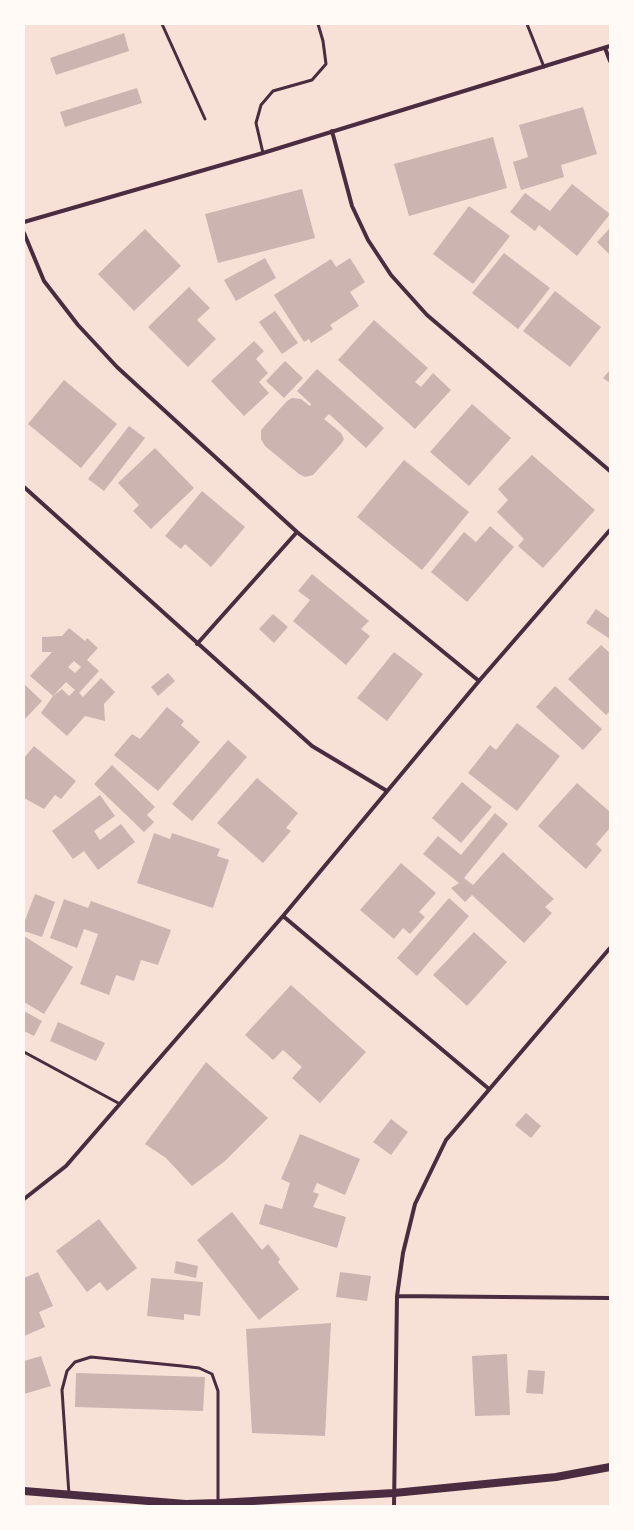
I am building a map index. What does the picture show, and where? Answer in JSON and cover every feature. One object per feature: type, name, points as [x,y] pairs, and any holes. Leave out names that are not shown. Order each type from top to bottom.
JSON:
[{"type":"main road","points":[[24,1491],[186,1504],[218,1503],[394,1493],[556,1476],[610,1467]]},
{"type":"street","points":[[24,222],[263,153],[608,47],[610,61]]},
{"type":"street","points":[[332,131],[352,206],[368,240],[391,275],[427,315],[610,471]]},
{"type":"street","points":[[24,233],[44,281],[78,325],[117,367],[297,532],[480,681]]},
{"type":"street","points":[[24,486],[197,644],[312,746],[387,791]]},
{"type":"street","points":[[24,1199],[66,1166],[282,916],[480,681],[610,530]]},
{"type":"street","points":[[197,644],[297,532]]},
{"type":"street","points":[[282,916],[489,1089]]},
{"type":"street","points":[[394,1506],[397,1296],[403,1253],[415,1204],[446,1140],[610,948]]},
{"type":"street","points":[[397,1296],[610,1298]]},
{"type":"lane","points":[[162,24],[205,119]]},
{"type":"lane","points":[[263,153],[256,123],[261,105],[273,91],[312,80],[326,64],[324,41],[318,24]]},
{"type":"lane","points":[[527,24],[544,67]]},
{"type":"lane","points":[[24,1052],[120,1104]]},
{"type":"lane","points":[[69,1495],[62,1390],[67,1371],[75,1362],[91,1357],[199,1368],[212,1374],[218,1391],[218,1503]]},
{"type":"building","points":[[124,33],[129,51],[56,75],[50,58]]},
{"type":"building","points":[[137,88],[142,103],[65,127],[60,112]]},
{"type":"building","points":[[583,107],[597,154],[561,165],[564,177],[521,190],[513,162],[528,157],[519,125]]},
{"type":"building","points":[[493,137],[507,188],[409,216],[394,164]]},
{"type":"building","points":[[572,184],[610,214],[577,256],[539,225],[535,231],[510,212],[525,193],[550,211]]},
{"type":"building","points":[[302,189],[315,238],[218,263],[205,214]]},
{"type":"building","points":[[469,206],[510,236],[473,284],[433,254]]},
{"type":"building","points":[[610,228],[610,255],[597,242]]},
{"type":"building","points":[[145,229],[181,266],[134,311],[98,274]]},
{"type":"building","points":[[504,253],[550,288],[518,329],[472,293]]},
{"type":"building","points":[[265,258],[276,278],[236,301],[224,280]]},
{"type":"building","points":[[350,258],[365,282],[350,292],[359,306],[330,325],[333,329],[311,343],[309,339],[304,342],[274,295],[331,259],[336,267]]},
{"type":"building","points":[[189,287],[210,308],[197,320],[216,339],[188,367],[148,327]]},
{"type":"building","points":[[555,291],[601,327],[570,367],[523,331]]},
{"type":"building","points":[[275,311],[298,343],[282,354],[259,322]]},
{"type":"building","points":[[374,320],[428,368],[415,382],[421,387],[433,373],[451,390],[415,429],[338,360]]},
{"type":"building","points":[[254,341],[264,351],[256,359],[268,373],[259,382],[269,393],[244,416],[211,381]]},
{"type":"building","points":[[285,361],[303,378],[284,398],[266,381]]},
{"type":"building","points":[[317,369],[384,428],[366,448],[329,414],[324,419],[341,433],[344,439],[313,475],[305,477],[299,474],[265,446],[261,439],[261,430],[287,401],[292,398],[301,399],[310,406],[311,404],[297,391]]},
{"type":"building","points":[[610,370],[610,383],[603,378]]},
{"type":"building","points":[[64,380],[117,424],[81,468],[28,424]]},
{"type":"building","points":[[472,404],[511,438],[469,486],[430,452]]},
{"type":"building","points":[[129,426],[145,438],[104,491],[88,479]]},
{"type":"building","points":[[155,448],[194,488],[151,529],[133,511],[139,505],[118,483]]},
{"type":"building","points":[[532,455],[595,510],[543,568],[518,546],[524,539],[497,512],[508,500],[498,489]]},
{"type":"building","points":[[404,460],[469,512],[422,570],[357,517]]},
{"type":"building","points":[[202,491],[245,527],[211,567],[185,544],[181,549],[165,536]]},
{"type":"building","points":[[490,526],[514,547],[467,602],[431,572],[464,532],[476,542]]},
{"type":"building","points":[[312,574],[369,621],[361,629],[370,636],[346,665],[293,621],[310,600],[298,591]]},
{"type":"building","points":[[596,609],[610,619],[610,639],[586,623]]},
{"type":"building","points":[[273,614],[288,627],[274,643],[259,629]]},
{"type":"building","points":[[69,628],[85,641],[87,638],[98,648],[87,660],[99,671],[79,693],[83,697],[101,678],[115,692],[104,704],[105,721],[85,716],[67,736],[41,713],[53,696],[30,676],[52,652],[42,652],[42,637],[62,636]],"holes":[[[74,661],[81,667],[75,673],[68,667]],[[66,682],[75,690],[69,696],[62,689],[53,696]]]},
{"type":"building","points":[[601,645],[610,653],[610,711],[606,715],[568,679]]},
{"type":"building","points":[[394,652],[423,674],[387,721],[357,698]]},
{"type":"building","points":[[168,673],[175,681],[158,696],[151,687]]},
{"type":"building","points":[[24,684],[42,701],[24,720]]},
{"type":"building","points":[[555,686],[602,729],[583,750],[536,707]]},
{"type":"building","points":[[167,707],[184,721],[181,725],[200,742],[158,791],[114,755],[132,734],[140,739]]},
{"type":"building","points":[[517,723],[560,756],[517,811],[468,773],[490,745],[496,750]]},
{"type":"building","points":[[228,740],[247,757],[192,821],[172,804]]},
{"type":"building","points":[[34,746],[76,781],[61,799],[55,795],[44,809],[24,798],[24,758]]},
{"type":"building","points":[[112,765],[155,807],[147,815],[154,822],[144,832],[94,784]]},
{"type":"building","points":[[257,778],[298,813],[286,828],[291,831],[263,863],[217,823]]},
{"type":"building","points":[[462,782],[492,807],[461,843],[432,818]]},
{"type":"building","points":[[577,783],[610,812],[610,828],[596,844],[602,850],[586,869],[538,826]]},
{"type":"building","points":[[100,795],[115,816],[94,831],[100,840],[121,824],[135,842],[98,870],[84,851],[73,859],[52,831]]},
{"type":"building","points":[[495,813],[508,824],[464,878],[473,885],[503,852],[554,899],[545,907],[552,913],[524,943],[472,895],[465,902],[451,888],[459,883],[423,854],[438,836],[461,855]]},
{"type":"building","points":[[154,833],[170,839],[172,833],[220,849],[217,856],[229,860],[213,908],[137,883]]},
{"type":"building","points":[[401,863],[436,893],[419,912],[425,917],[410,934],[403,928],[394,939],[360,910]]},
{"type":"building","points":[[35,894],[55,902],[42,937],[24,931],[24,923]]},
{"type":"building","points":[[449,898],[469,916],[417,976],[397,958]]},
{"type":"building","points":[[64,899],[88,908],[91,901],[171,930],[158,965],[141,960],[134,981],[116,975],[109,995],[80,984],[98,934],[84,929],[77,948],[50,938]]},
{"type":"building","points":[[474,932],[507,962],[467,1006],[433,975]]},
{"type":"building","points":[[24,936],[73,967],[44,1014],[24,1002]]},
{"type":"building","points":[[291,985],[366,1052],[320,1103],[292,1078],[302,1067],[283,1050],[273,1060],[245,1035]]},
{"type":"building","points":[[24,1011],[42,1021],[34,1036],[24,1031]]},
{"type":"building","points":[[58,1022],[105,1043],[96,1061],[50,1041]]},
{"type":"building","points":[[206,1062],[268,1118],[225,1161],[192,1186],[166,1158],[145,1144]]},
{"type":"building","points":[[526,1113],[541,1126],[531,1138],[515,1125]]},
{"type":"building","points":[[391,1119],[408,1132],[391,1155],[373,1142]]},
{"type":"building","points":[[300,1134],[360,1159],[345,1195],[317,1183],[313,1192],[319,1194],[313,1207],[346,1217],[337,1248],[259,1224],[265,1204],[282,1209],[290,1183],[281,1179]]},
{"type":"building","points":[[232,1212],[262,1250],[268,1244],[280,1259],[278,1262],[299,1289],[259,1320],[197,1240]]},
{"type":"building","points":[[99,1219],[137,1268],[107,1291],[100,1282],[87,1292],[56,1251]]},
{"type":"building","points":[[176,1261],[198,1266],[196,1278],[174,1273]]},
{"type":"building","points":[[38,1272],[53,1306],[39,1312],[45,1327],[24,1336],[24,1278]]},
{"type":"building","points":[[340,1272],[371,1276],[367,1301],[336,1297]]},
{"type":"building","points":[[151,1278],[203,1282],[200,1316],[184,1314],[184,1320],[147,1316]]},
{"type":"building","points":[[331,1323],[325,1436],[252,1433],[246,1329]]},
{"type":"building","points":[[507,1354],[510,1415],[475,1416],[472,1356]]},
{"type":"building","points":[[41,1356],[51,1386],[24,1394],[24,1361]]},
{"type":"building","points":[[528,1370],[545,1371],[543,1394],[526,1393]]},
{"type":"building","points":[[76,1373],[205,1377],[203,1411],[75,1407]]}]
